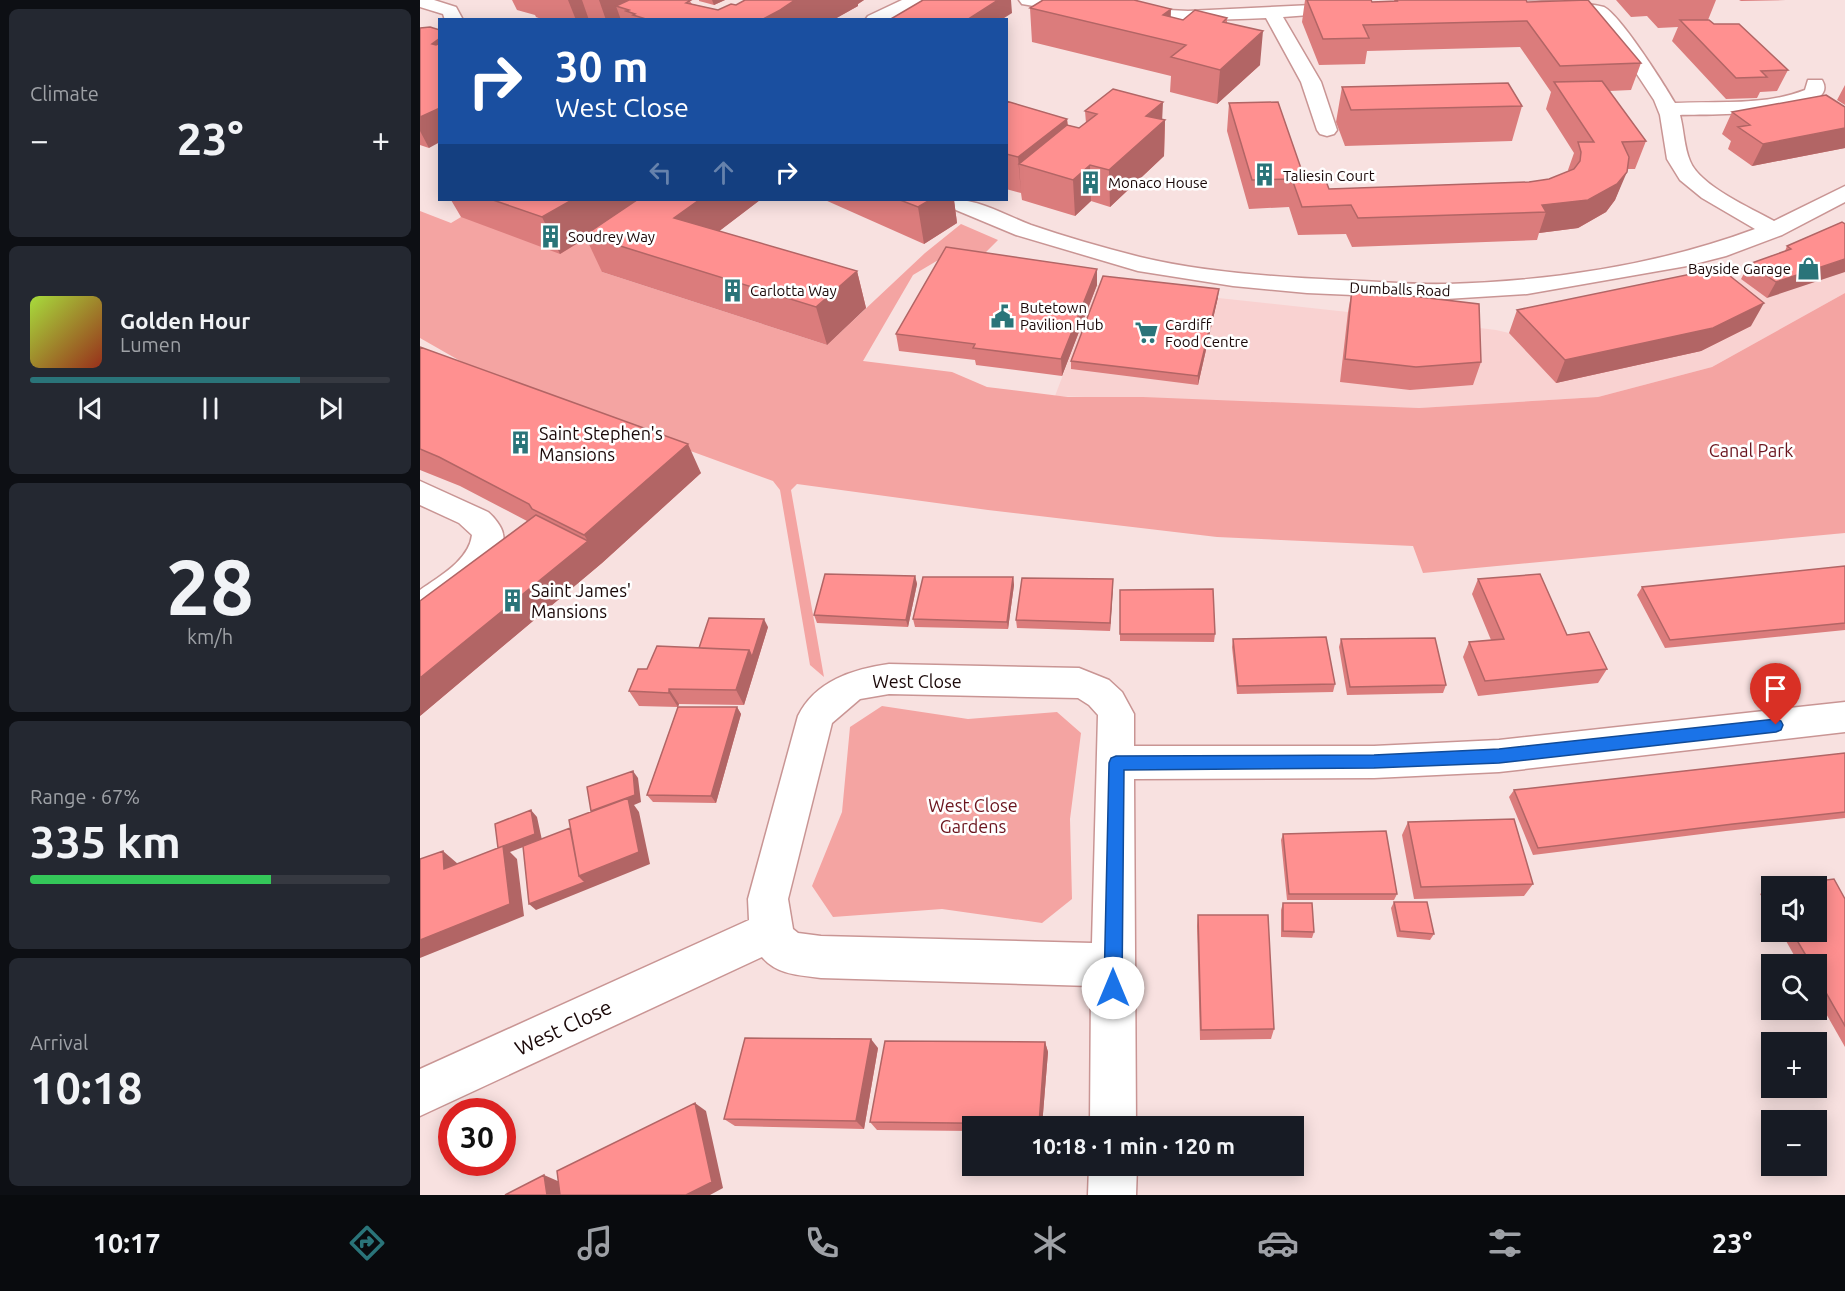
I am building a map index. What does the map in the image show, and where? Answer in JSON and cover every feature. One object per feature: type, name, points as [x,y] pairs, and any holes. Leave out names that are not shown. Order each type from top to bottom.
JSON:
[{"type":"street","points":[[876,18],[893,15],[916,0]]},
{"type":"street","points":[[1028,0],[1082,11],[1133,16],[1272,13],[1369,5]]},
{"type":"street","points":[[420,1],[450,11],[447,18]]},
{"type":"street","points":[[1469,1],[1545,2],[1599,10],[1607,17],[1653,82],[1668,109],[1680,165],[1694,181],[1774,230]]},
{"type":"street","points":[[1272,13],[1311,82],[1327,130]]},
{"type":"street","points":[[420,19],[438,19]]},
{"type":"street","points":[[1668,109],[1781,104],[1815,93],[1815,84]]},
{"type":"street","name":"Dumballs Road","points":[[954,201],[1024,230],[1138,264],[1233,279],[1381,290],[1446,292],[1527,287],[1587,278],[1718,251],[1774,230],[1845,193]]},
{"type":"street","points":[[420,492],[474,519],[483,525],[488,535],[486,548],[479,561],[420,607]]},
{"type":"street","name":"West Close","points":[[420,1093],[771,931],[768,899],[816,716],[838,693],[864,681],[888,679],[1079,683],[1096,689],[1109,700],[1116,714],[1113,1116]]},
{"type":"street","points":[[1116,763],[1374,762],[1499,756],[1845,717]]},
{"type":"street","points":[[771,931],[778,944],[789,953],[822,957],[1113,965]]},
{"type":"street","points":[[1112,1195],[1113,1176]]},
{"type":"shaded area","points":[[1845,245],[1845,293],[1712,367],[1598,397],[1419,408],[1055,396],[1097,285],[1348,312],[1509,333],[1708,290]]},
{"type":"green space","name":"Canal Park","points":[[647,201],[602,272],[827,345],[925,253],[961,224],[998,240],[986,252],[962,251],[940,259],[913,275],[863,361],[952,372],[987,387],[1068,397],[1143,397],[1419,408],[1598,397],[1712,367],[1845,293],[1845,533],[1423,573],[1413,546],[1217,537],[988,510],[797,484],[791,490],[824,677],[810,665],[780,490],[773,481],[490,378],[420,338],[420,211],[451,223],[461,217]]},
{"type":"green space","name":"West Close Gardens","points":[[882,706],[968,719],[1057,712],[1081,733],[1070,819],[1072,899],[1042,923],[942,909],[833,917],[812,886],[842,812],[850,727]]},
{"type":"building","points":[[629,0],[691,0],[686,3],[718,10],[745,0],[795,0],[765,18],[643,18],[616,6]]},
{"type":"building","points":[[923,0],[998,0],[970,18],[892,18]]},
{"type":"building","points":[[1043,0],[1134,0],[1171,9],[1163,15],[1183,20],[1195,10],[1227,18],[1223,22],[1263,31],[1220,70],[1171,57],[1186,45],[1030,8]]},
{"type":"building","points":[[1307,0],[1371,0],[1372,2],[1526,0],[1527,2],[1588,0],[1641,63],[1560,66],[1527,21],[1363,25],[1369,38],[1323,39]]},
{"type":"building","points":[[1680,20],[1709,20],[1714,24],[1739,24],[1788,70],[1761,71],[1767,77],[1736,78]]},
{"type":"building","points":[[420,28],[438,29],[438,40],[432,44],[438,44],[438,109],[420,117]]},
{"type":"building","points":[[1602,81],[1646,141],[1622,142],[1629,157],[1627,172],[1617,184],[1588,200],[1542,205],[1546,212],[1358,218],[1351,205],[1302,207],[1292,179],[1252,180],[1229,103],[1278,102],[1304,177],[1324,176],[1329,189],[1529,182],[1549,179],[1574,169],[1580,161],[1581,152],[1578,142],[1594,142],[1554,82]]},
{"type":"building","points":[[1508,83],[1522,106],[1351,110],[1342,87]]},
{"type":"building","points":[[1113,89],[1163,102],[1146,116],[1165,120],[1109,170],[1090,165],[1073,180],[1019,164],[1067,125],[1079,128],[1097,114],[1085,111]]},
{"type":"building","points":[[1826,95],[1845,107],[1845,128],[1763,144],[1738,127],[1750,125],[1732,112]]},
{"type":"building","points":[[1008,102],[1067,119],[1018,157],[1008,154]]},
{"type":"building","points":[[496,201],[570,201],[542,217]]},
{"type":"building","points":[[636,201],[698,201],[674,218],[857,271],[816,307],[585,235]]},
{"type":"building","points":[[903,201],[928,201],[918,207]]},
{"type":"building","points":[[1842,222],[1845,224],[1845,259],[1776,282],[1749,264],[1791,249],[1787,246]]},
{"type":"building","points":[[946,247],[1097,269],[1061,359],[973,348],[975,344],[896,334]]},
{"type":"building","points":[[1720,268],[1764,303],[1713,328],[1565,360],[1517,310]]},
{"type":"building","name":"Cardiff Food Centre","points":[[1103,276],[1219,289],[1198,376],[1071,361]]},
{"type":"building","points":[[1352,289],[1479,304],[1481,362],[1416,367],[1345,359]]},
{"type":"building","name":"Saint Stephen's Mansions","points":[[420,347],[688,444],[584,535],[532,509],[529,504],[420,449]]},
{"type":"building","points":[[536,515],[588,541],[420,678],[420,601]]},
{"type":"building","points":[[1845,566],[1845,623],[1670,640],[1642,587]]},
{"type":"building","points":[[825,574],[915,576],[906,620],[814,615]]},
{"type":"building","points":[[1540,574],[1567,635],[1589,632],[1607,669],[1485,681],[1469,642],[1504,639],[1478,579]]},
{"type":"building","points":[[923,577],[1013,577],[1007,622],[913,619]]},
{"type":"building","points":[[1022,578],[1113,579],[1110,623],[1016,620]]},
{"type":"building","points":[[1213,589],[1215,634],[1120,634],[1120,590]]},
{"type":"building","points":[[709,618],[764,619],[752,657],[749,650],[699,648]]},
{"type":"building","points":[[1326,637],[1335,684],[1238,686],[1233,639]]},
{"type":"building","points":[[1435,638],[1446,685],[1350,687],[1341,639]]},
{"type":"building","points":[[657,646],[749,650],[736,690],[669,689],[669,693],[629,691],[638,669],[647,669]]},
{"type":"building","points":[[678,707],[737,707],[711,796],[647,795]]},
{"type":"building","points":[[1845,753],[1845,812],[1538,848],[1514,790]]},
{"type":"building","points":[[633,771],[635,795],[591,811],[587,787]]},
{"type":"building","points":[[628,798],[639,852],[579,876],[569,820]]},
{"type":"building","points":[[531,810],[535,834],[498,848],[495,824]]},
{"type":"building","points":[[1514,819],[1533,884],[1421,887],[1408,822]]},
{"type":"building","points":[[570,828],[579,876],[585,882],[529,904],[523,846]]},
{"type":"building","points":[[1386,831],[1397,894],[1289,894],[1283,834]]},
{"type":"building","points":[[503,846],[510,904],[420,940],[420,859],[443,851],[444,869]]},
{"type":"building","points":[[1834,879],[1845,899],[1845,1026],[1827,994],[1827,954],[1805,954],[1798,942],[1827,942],[1827,880]]},
{"type":"building","points":[[1394,902],[1427,902],[1434,934],[1400,931]]},
{"type":"building","points":[[1283,903],[1312,903],[1314,932],[1283,931]]},
{"type":"building","points":[[1198,915],[1268,915],[1274,1029],[1201,1030]]},
{"type":"building","points":[[745,1038],[871,1039],[856,1121],[724,1119]]},
{"type":"building","points":[[885,1041],[1045,1042],[1040,1116],[962,1116],[962,1123],[870,1122]]},
{"type":"building","points":[[695,1103],[712,1182],[686,1195],[560,1195],[557,1171]]},
{"type":"building","points":[[544,1175],[547,1195],[505,1195]]},
{"type":"place","name":"Taliesin Court","points":[[1265,175]]},
{"type":"place","name":"Monaco House","points":[[1090,182]]},
{"type":"place","name":"Soudrey Way","points":[[550,236]]},
{"type":"place","name":"Bayside Garage","points":[[1809,268]]},
{"type":"place","name":"Carlotta Way","points":[[732,290]]},
{"type":"place","name":"Butetown Pavilion Hub","points":[[1002,316]]},
{"type":"place","name":"Cardiff Food Centre","points":[[1147,333]]},
{"type":"place","name":"Saint Stephen's Mansions","points":[[521,443]]},
{"type":"place","name":"Saint James' Mansions","points":[[513,600]]},
{"type":"route","points":[[1113,988],[1116,763],[1374,762],[1499,756],[1776,725]]}]
